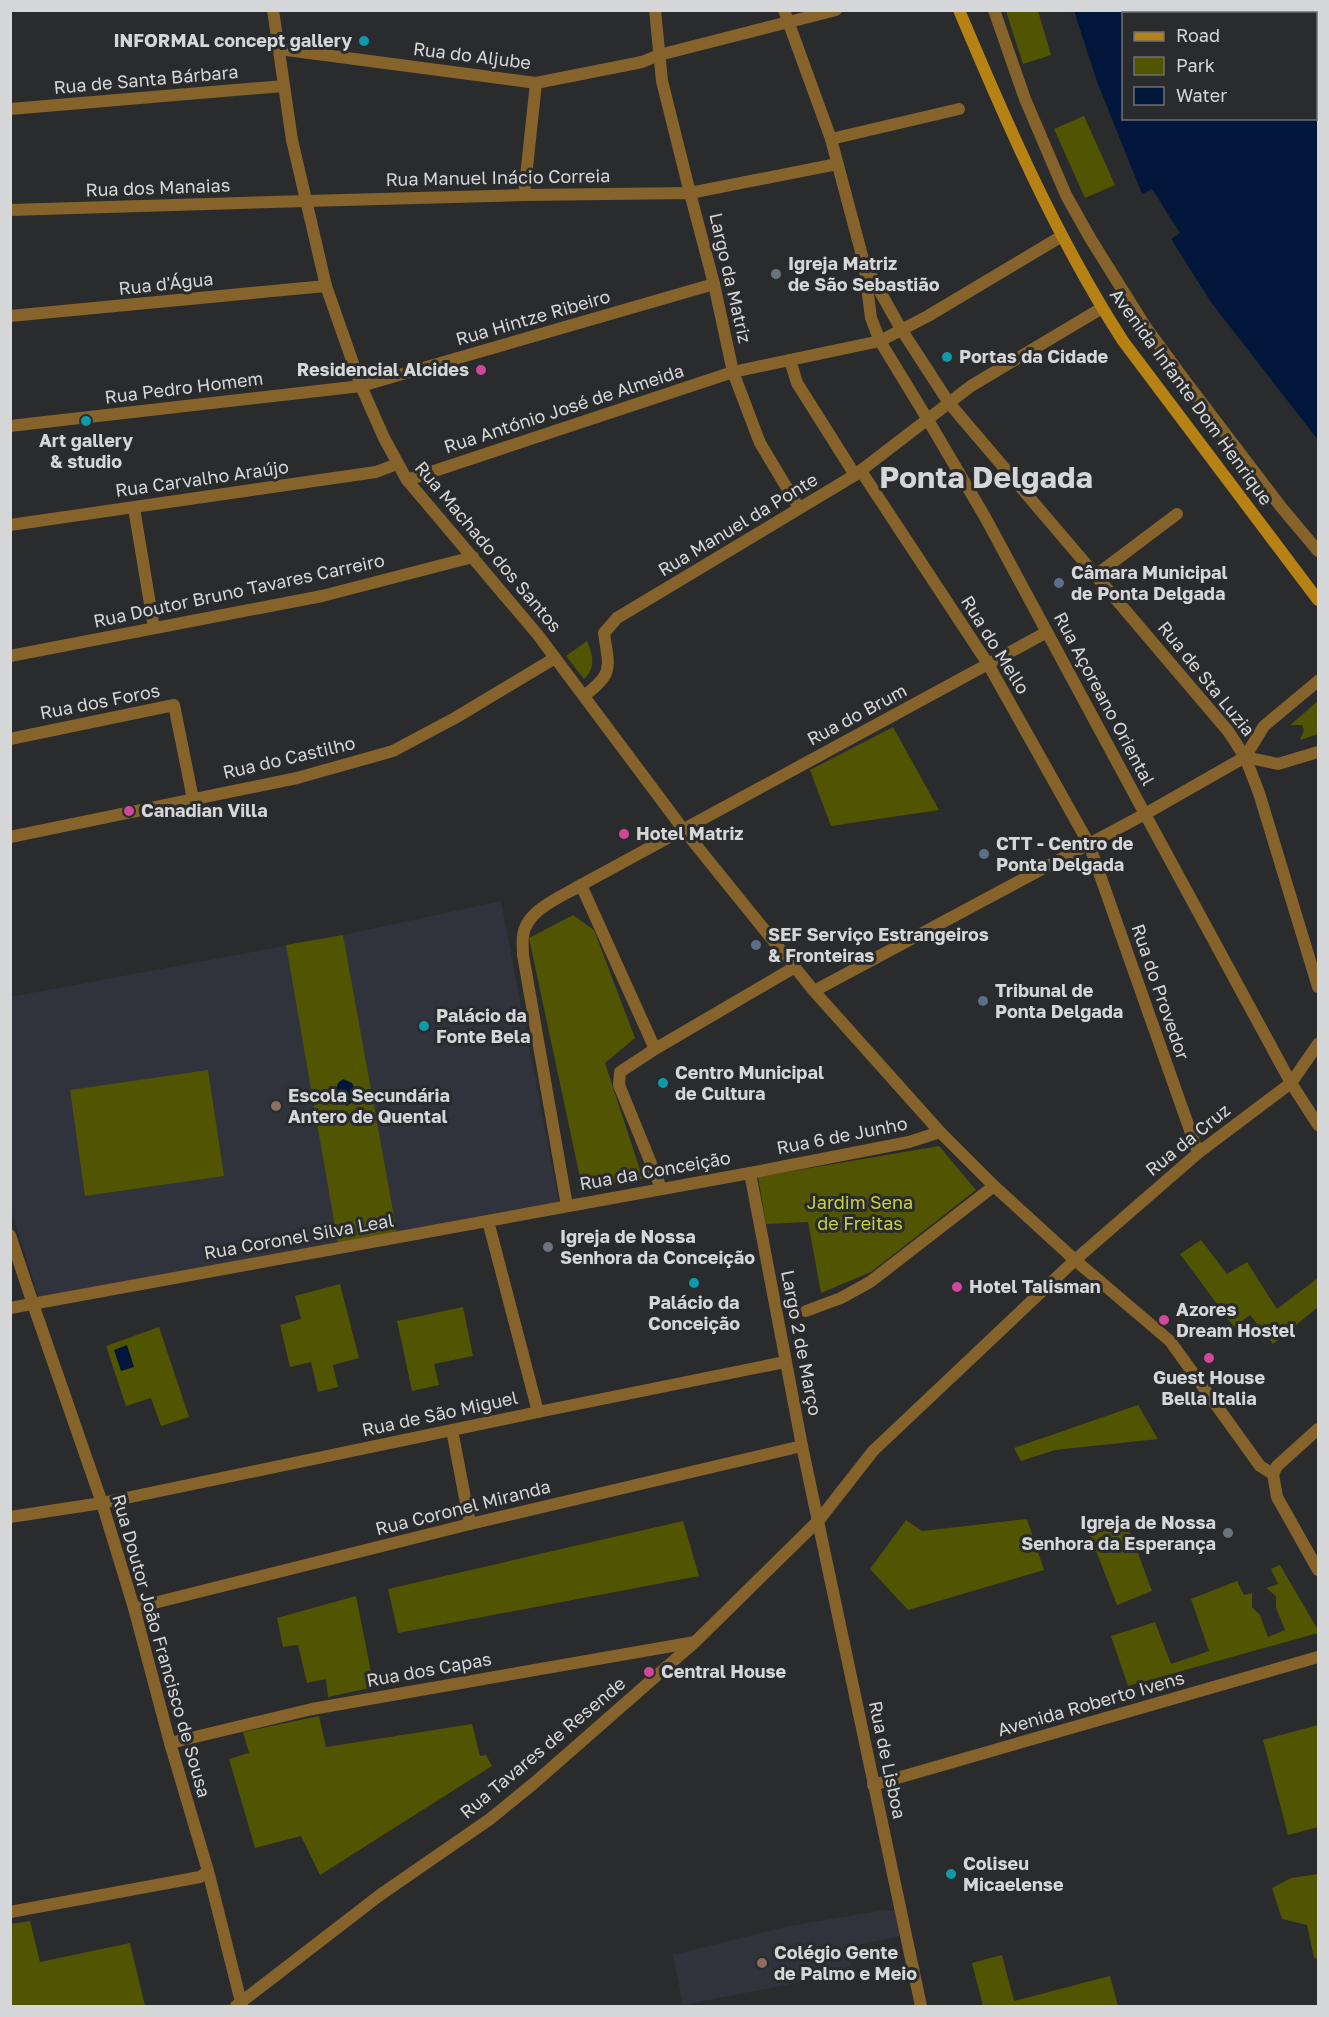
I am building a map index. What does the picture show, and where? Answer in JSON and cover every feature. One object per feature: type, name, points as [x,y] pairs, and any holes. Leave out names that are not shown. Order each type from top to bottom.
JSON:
[{"type":"main road","name":"Avenida Infante Dom Henrique","points":[[959,10],[997,103],[1062,236],[1102,308],[1123,341],[1318,600]]},
{"type":"street","name":"Rua Machado dos Santos","points":[[273,10],[292,140],[326,286],[361,386],[397,464],[407,480],[555,657],[683,829],[814,991],[940,1132],[994,1186],[1170,1341],[1260,1466],[1273,1474]]},
{"type":"street","points":[[655,10],[662,81],[690,192]]},
{"type":"street","points":[[784,10],[831,139],[864,263],[871,318],[880,341]]},
{"type":"street","name":"Rua do Aljube","points":[[279,49],[536,83],[642,62],[659,55],[836,10]]},
{"type":"street","name":"Avenida Infante Dom Henrique","points":[[994,10],[1025,99],[1066,195],[1090,238],[1145,326],[1281,507],[1318,551]]},
{"type":"street","points":[[524,195],[536,83]]},
{"type":"street","name":"Rua de Santa Bárbara","points":[[10,109],[284,86]]},
{"type":"street","points":[[831,139],[959,109]]},
{"type":"street","name":"Largo da Matriz","points":[[837,164],[690,192],[714,284],[733,372],[880,341],[928,316],[1062,236]]},
{"type":"street","name":"Rua Manuel Inácio Correia","points":[[306,201],[690,192]]},
{"type":"street","name":"Rua dos Manaias","points":[[10,210],[306,201]]},
{"type":"street","points":[[864,263],[901,329]]},
{"type":"street","name":"Rua Hintze Ribeiro","points":[[361,386],[714,284]]},
{"type":"street","name":"Rua d'Água","points":[[12,316],[326,286]]},
{"type":"street","name":"Rua Manuel da Ponte","points":[[585,695],[607,676],[604,633],[618,618],[858,473],[971,386],[1102,308]]},
{"type":"street","points":[[10,330],[12,316]]},
{"type":"street","name":"Rua de Sta Luzia","points":[[901,329],[949,403],[1228,731],[1245,757],[1259,793],[1318,987]]},
{"type":"street","name":"Rua Açoreano Oriental","points":[[880,341],[989,517],[996,539],[1291,1083],[1318,1125]]},
{"type":"street","name":"Rua do Mello","points":[[790,360],[797,383],[988,664],[1089,844]]},
{"type":"street","points":[[733,372],[760,443],[799,508]]},
{"type":"street","name":"Rua António José de Almeida","points":[[407,480],[733,372]]},
{"type":"street","name":"Rua Pedro Homem","points":[[10,426],[361,386]]},
{"type":"street","name":"Rua Carvalho Araújo","points":[[10,525],[376,472],[397,464]]},
{"type":"street","points":[[134,508],[154,628]]},
{"type":"street","points":[[1096,575],[1177,513]]},
{"type":"street","name":"Rua Doutor Bruno Tavares Carreiro","points":[[10,656],[322,596],[473,557]]},
{"type":"street","name":"Rua do Brum","points":[[567,1206],[523,955],[522,936],[528,922],[537,912],[581,885],[1047,632]]},
{"type":"street","name":"Rua do Castilho","points":[[10,837],[297,778],[393,751],[455,718],[555,657]]},
{"type":"street","points":[[814,991],[1145,814],[1245,757],[1264,726],[1318,681]]},
{"type":"street","name":"Rua dos Foros","points":[[10,739],[174,705],[193,799]]},
{"type":"street","points":[[1245,757],[1278,764],[1318,752]]},
{"type":"street","name":"Rua do Provedor","points":[[1089,844],[1198,1153]]},
{"type":"street","points":[[581,885],[656,1049]]},
{"type":"street","points":[[661,1188],[619,1085],[620,1072],[795,967]]},
{"type":"street","name":"Rua da Cruz","points":[[819,1520],[873,1451],[1076,1260],[1198,1153],[1291,1083],[1318,1044]]},
{"type":"street","name":"Rua 6 de Junho","points":[[750,1173],[909,1142],[940,1132]]},
{"type":"street","name":"Rua da Conceição","points":[[567,1206],[750,1173]]},
{"type":"street","name":"Largo 2 de Março","points":[[750,1173],[785,1362],[819,1520]]},
{"type":"street","points":[[806,1311],[841,1298],[870,1282],[994,1186]]},
{"type":"street","name":"Rua Coronel Silva Leal","points":[[10,1308],[567,1206]]},
{"type":"street","points":[[488,1221],[538,1412]]},
{"type":"street","name":"Rua Doutor João Francisco de Sousa","points":[[10,1235],[102,1503],[134,1608],[170,1743],[208,1871],[240,2005]]},
{"type":"street","name":"Rua de São Miguel","points":[[10,1517],[102,1503],[785,1362]]},
{"type":"street","points":[[1318,1429],[1277,1466],[1273,1474],[1277,1497],[1318,1570]]},
{"type":"street","points":[[452,1430],[470,1524]]},
{"type":"street","name":"Rua Coronel Miranda","points":[[134,1608],[470,1524],[802,1446]]},
{"type":"street","name":"Rua Tavares de Resende","points":[[240,2005],[380,1894],[490,1819],[533,1784],[695,1642],[819,1520]]},
{"type":"street","name":"Rua de Lisboa","points":[[819,1520],[873,1785],[913,1959],[921,2007]]},
{"type":"street","name":"Rua dos Capas","points":[[170,1743],[312,1709],[695,1642]]},
{"type":"street","name":"Avenida Roberto Ivens","points":[[873,1785],[1318,1657]]},
{"type":"street","points":[[10,1912],[200,1877],[208,1871]]},
{"type":"shaded area","name":"Escola Secundária Antero de Quental","points":[[501,901],[559,1202],[39,1299],[11,1210],[10,997],[343,935]]},
{"type":"shaded area","name":"Colégio Gente de Palmo e Meio","points":[[885,1910],[896,1911],[901,1936],[847,1947],[852,1972],[683,2005],[673,1955],[789,1926]]},
{"type":"green space","points":[[1006,11],[1038,11],[1051,55],[1023,64]]},
{"type":"green space","points":[[1084,116],[1115,185],[1085,198],[1054,129]]},
{"type":"green space","points":[[587,641],[591,651],[592,666],[584,679],[566,656]]},
{"type":"green space","points":[[1318,701],[1318,734],[1300,740],[1304,730],[1302,725],[1290,725]]},
{"type":"green space","points":[[893,727],[939,810],[831,826],[810,770]]},
{"type":"green space","points":[[573,915],[594,930],[635,1038],[605,1063],[643,1179],[582,1187],[529,938]]},
{"type":"green space","points":[[343,935],[397,1233],[338,1244],[286,945]]},
{"type":"green space","points":[[208,1070],[224,1176],[85,1196],[70,1090]]},
{"type":"green space","name":"Jardim Sena de Freitas","points":[[939,1146],[976,1190],[871,1272],[821,1293],[808,1222],[766,1224],[758,1177]]},
{"type":"green space","points":[[1201,1240],[1227,1274],[1247,1262],[1277,1309],[1318,1278],[1318,1307],[1273,1344],[1250,1315],[1234,1327],[1180,1254]]},
{"type":"green space","points":[[340,1284],[359,1358],[333,1365],[338,1387],[318,1392],[311,1362],[290,1367],[280,1325],[301,1319],[295,1296]]},
{"type":"green space","points":[[463,1307],[473,1356],[434,1364],[439,1385],[412,1391],[397,1321]]},
{"type":"green space","points":[[159,1327],[189,1417],[161,1426],[151,1398],[126,1406],[106,1346]]},
{"type":"green space","points":[[1138,1405],[1158,1439],[1055,1450],[1021,1461],[1014,1448]]},
{"type":"green space","points":[[1027,1519],[1044,1570],[908,1610],[870,1569],[906,1520],[922,1531]]},
{"type":"green space","points":[[683,1521],[699,1576],[398,1633],[388,1589]]},
{"type":"green space","points":[[1126,1521],[1152,1591],[1117,1605],[1090,1535]]},
{"type":"green space","points":[[1280,1565],[1318,1633],[1128,1686],[1111,1636],[1155,1622],[1171,1664],[1209,1651],[1191,1599],[1237,1581],[1244,1595],[1252,1593],[1252,1607],[1260,1615],[1268,1637],[1285,1630],[1276,1608],[1276,1596],[1266,1588],[1278,1584],[1271,1569]]},
{"type":"green space","points":[[356,1596],[374,1687],[328,1697],[326,1679],[307,1683],[298,1645],[283,1647],[277,1618]]},
{"type":"green space","points":[[319,1716],[326,1747],[472,1724],[480,1756],[486,1755],[492,1766],[320,1875],[301,1836],[255,1848],[229,1759],[249,1753],[243,1732]]},
{"type":"green space","points":[[1318,1725],[1318,1827],[1288,1835],[1263,1740]]},
{"type":"green space","points":[[1318,1874],[1318,1959],[1314,1958],[1307,1925],[1282,1919],[1272,1888],[1291,1878]]},
{"type":"green space","points":[[30,1921],[40,1962],[130,1943],[145,2006],[11,2006],[11,1924]]},
{"type":"green space","points":[[1002,1955],[1014,2001],[1110,1976],[1118,2006],[983,2006],[972,1963]]},
{"type":"water","points":[[1074,11],[1318,11],[1318,440],[1210,301],[1171,239],[1180,233],[1152,189],[1142,194],[1097,82]]},
{"type":"water","points":[[343,1079],[352,1083],[356,1091],[355,1100],[347,1106],[338,1101],[336,1090],[338,1083]]},
{"type":"water","points":[[127,1345],[134,1367],[121,1371],[114,1350]]},
{"type":"pier","points":[[1071,10],[1074,11],[1097,82],[1142,194],[1139,195],[1095,83]]},
{"type":"pier","points":[[1171,239],[1210,301],[1318,440],[1318,443],[1208,303],[1168,241]]},
{"type":"place","name":"INFORMAL concept gallery","points":[[364,41]]},
{"type":"place","name":"Igreja Matriz de São Sebastião","points":[[776,274]]},
{"type":"place","name":"Portas da Cidade","points":[[947,357]]},
{"type":"place","name":"Residencial Alcides","points":[[481,370]]},
{"type":"place","name":"Art gallery & studio","points":[[86,421]]},
{"type":"place","name":"Câmara Municipal de Ponta Delgada","points":[[1059,583]]},
{"type":"place","name":"Canadian Villa","points":[[129,811]]},
{"type":"place","name":"Hotel Matriz","points":[[624,834]]},
{"type":"place","name":"CTT - Centro de Ponta Delgada","points":[[984,854]]},
{"type":"place","name":"SEF Serviço Estrangeiros & Fronteiras","points":[[756,945]]},
{"type":"place","name":"Tribunal de Ponta Delgada","points":[[983,1001]]},
{"type":"place","name":"Palácio da Fonte Bela","points":[[424,1026]]},
{"type":"place","name":"Centro Municipal de Cultura","points":[[663,1083]]},
{"type":"place","name":"Escola Secundária Antero de Quental","points":[[276,1106]]},
{"type":"place","name":"Igreja de Nossa Senhora da Conceição","points":[[548,1247]]},
{"type":"place","name":"Palácio da Conceição","points":[[694,1283]]},
{"type":"place","name":"Hotel Talisman","points":[[957,1287]]},
{"type":"place","name":"Azores Dream Hostel","points":[[1164,1320]]},
{"type":"place","name":"Guest House Bella Italia","points":[[1209,1358]]},
{"type":"place","name":"Igreja de Nossa Senhora da Esperança","points":[[1228,1533]]},
{"type":"place","name":"Central House","points":[[649,1672]]},
{"type":"place","name":"Coliseu Micaelense","points":[[951,1874]]},
{"type":"place","name":"Colégio Gente de Palmo e Meio","points":[[762,1963]]},
{"type":"district","name":"Ponta Delgada","points":[[986,478]]}]
